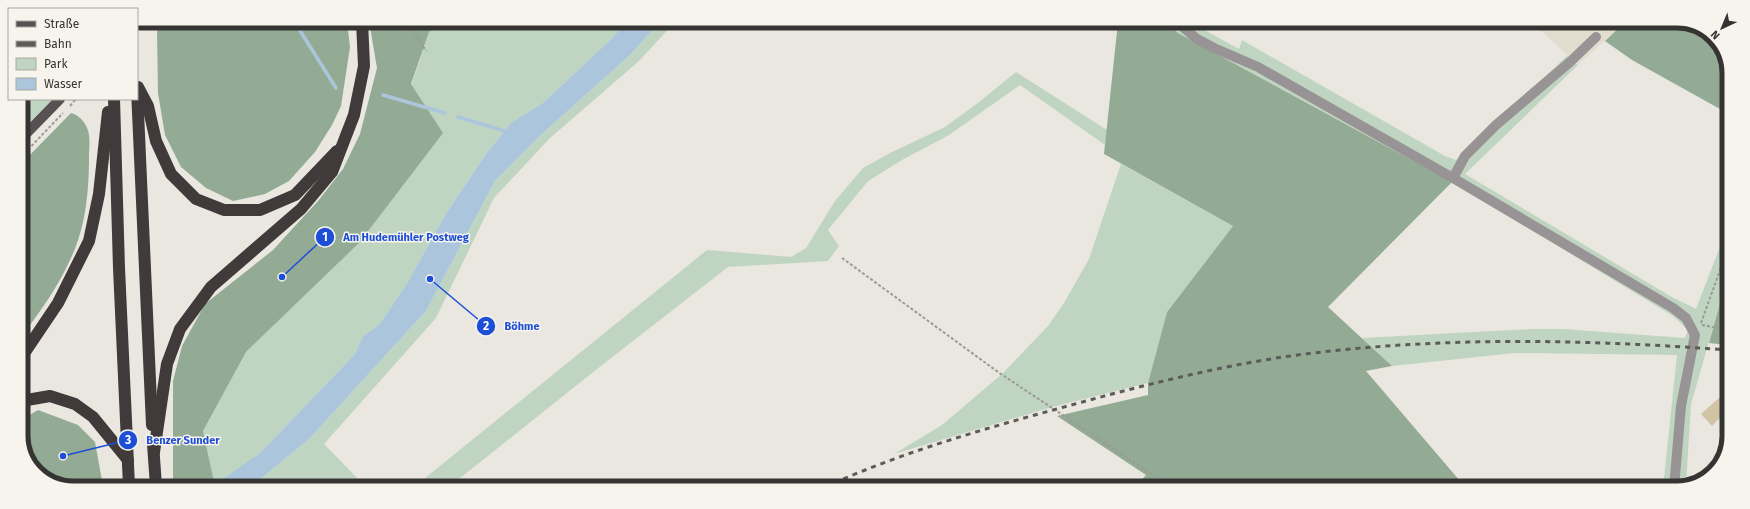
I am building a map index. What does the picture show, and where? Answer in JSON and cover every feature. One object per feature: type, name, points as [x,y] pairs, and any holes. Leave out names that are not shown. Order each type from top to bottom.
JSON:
[{"type":"highway","points":[[154,452],[167,364],[180,329],[211,287],[301,209],[332,172],[354,115],[364,66],[362,28]]},
{"type":"highway","points":[[138,87],[148,106],[156,141],[171,174],[196,199],[224,210],[260,210],[295,195],[341,148]]},
{"type":"highway","points":[[28,348],[58,304],[89,241],[99,194],[110,100]]},
{"type":"highway","points":[[114,100],[119,276],[129,481]]},
{"type":"highway","points":[[137,100],[156,481]]},
{"type":"highway","points":[[28,400],[50,396],[75,404],[93,417],[128,460]]},
{"type":"main road","points":[[28,132],[59,100]]},
{"type":"street","points":[[1184,28],[1197,38],[1214,48],[1258,67],[1453,178],[1673,308],[1697,328],[1681,406],[1675,481]]},
{"type":"street","points":[[1453,178],[1465,156],[1496,125],[1570,62],[1596,37]]},
{"type":"path","points":[[411,28],[426,51]]},
{"type":"path","points":[[28,150],[75,100]]},
{"type":"path","points":[[842,258],[998,372],[1161,481]]},
{"type":"path","points":[[1722,265],[1705,315],[1697,328],[1722,330]]},
{"type":"shaded area","points":[[1538,28],[1619,28],[1578,65]]},
{"type":"green space","points":[[160,28],[348,28],[350,47],[341,106],[332,125],[315,152],[289,181],[265,194],[233,201],[206,188],[181,167],[165,135],[158,93],[157,31]]},
{"type":"green space","points":[[370,28],[436,28],[429,32],[411,84],[443,133],[359,243],[246,352],[203,431],[214,481],[173,481],[173,381],[182,346],[205,304],[273,250],[318,201],[343,169],[360,134],[377,68]]},
{"type":"green space","points":[[436,28],[621,28],[544,102],[511,123],[486,154],[447,212],[406,285],[379,325],[363,336],[355,354],[260,453],[222,481],[214,481],[203,431],[246,352],[359,243],[429,32]]},
{"type":"green space","points":[[655,28],[669,28],[639,61],[549,139],[494,198],[436,318],[324,444],[360,481],[258,481],[309,439],[426,311],[495,181],[543,133],[630,55]]},
{"type":"green space","points":[[1117,28],[1173,28],[1178,33],[1452,182],[1328,307],[1392,366],[1366,371],[1460,481],[1140,481],[1146,475],[1057,416],[1148,395],[1148,383],[1167,312],[1233,226],[1104,154]]},
{"type":"green space","points":[[1173,28],[1201,28],[1239,49],[1242,40],[1445,156],[1456,160],[1567,56],[1578,65],[1465,174],[1670,296],[1696,309],[1722,242],[1722,297],[1691,404],[1686,480],[1664,481],[1677,355],[1515,353],[1392,366],[1362,338],[1533,329],[1563,329],[1685,338],[1688,330],[1673,316],[1452,182],[1178,33]]},
{"type":"green space","points":[[1619,28],[1683,28],[1694,31],[1702,36],[1702,48],[1714,48],[1719,56],[1722,70],[1722,110],[1632,60],[1605,41]]},
{"type":"green space","points":[[1016,72],[1107,130],[1105,145],[1020,85],[949,135],[902,160],[868,181],[828,230],[839,246],[828,261],[728,267],[457,481],[421,481],[707,250],[791,257],[806,248],[835,201],[863,168],[890,153],[945,127]]},
{"type":"green space","points":[[28,100],[52,100],[28,124]]},
{"type":"green space","points":[[71,113],[83,121],[87,128],[89,137],[88,183],[86,209],[80,235],[60,280],[28,327],[28,157]]},
{"type":"green space","points":[[1121,164],[1233,226],[1167,312],[1148,383],[1052,407],[894,454],[942,425],[1002,374],[1048,326],[1064,303],[1089,259]]},
{"type":"green space","points":[[1721,300],[1722,344],[1709,343]]},
{"type":"green space","points":[[38,410],[78,425],[95,442],[102,481],[67,481],[56,478],[43,470],[31,453],[28,439],[28,416]]},
{"type":"water","points":[[621,28],[655,28],[630,55],[543,133],[495,181],[426,311],[309,439],[258,481],[220,481],[260,453],[355,354],[363,336],[379,325],[406,285],[447,212],[486,154],[511,123],[544,102]]},
{"type":"building","points":[[1722,395],[1722,416],[1712,426],[1701,414]]},
{"type":"waterway","points":[[298,28],[336,88]]},
{"type":"waterway","points":[[383,95],[445,113]]},
{"type":"waterway","points":[[458,117],[508,132]]},
{"type":"railway","points":[[839,481],[909,454],[1024,418],[1167,380],[1225,367],[1283,357],[1339,350],[1394,346],[1506,342],[1561,342],[1672,346],[1722,350]]},
{"type":"place","name":"Am Hudemühler Postweg","points":[[282,277]]},
{"type":"place","name":"Böhme","points":[[430,279]]},
{"type":"place","name":"Benzer Sunder","points":[[63,456]]}]
